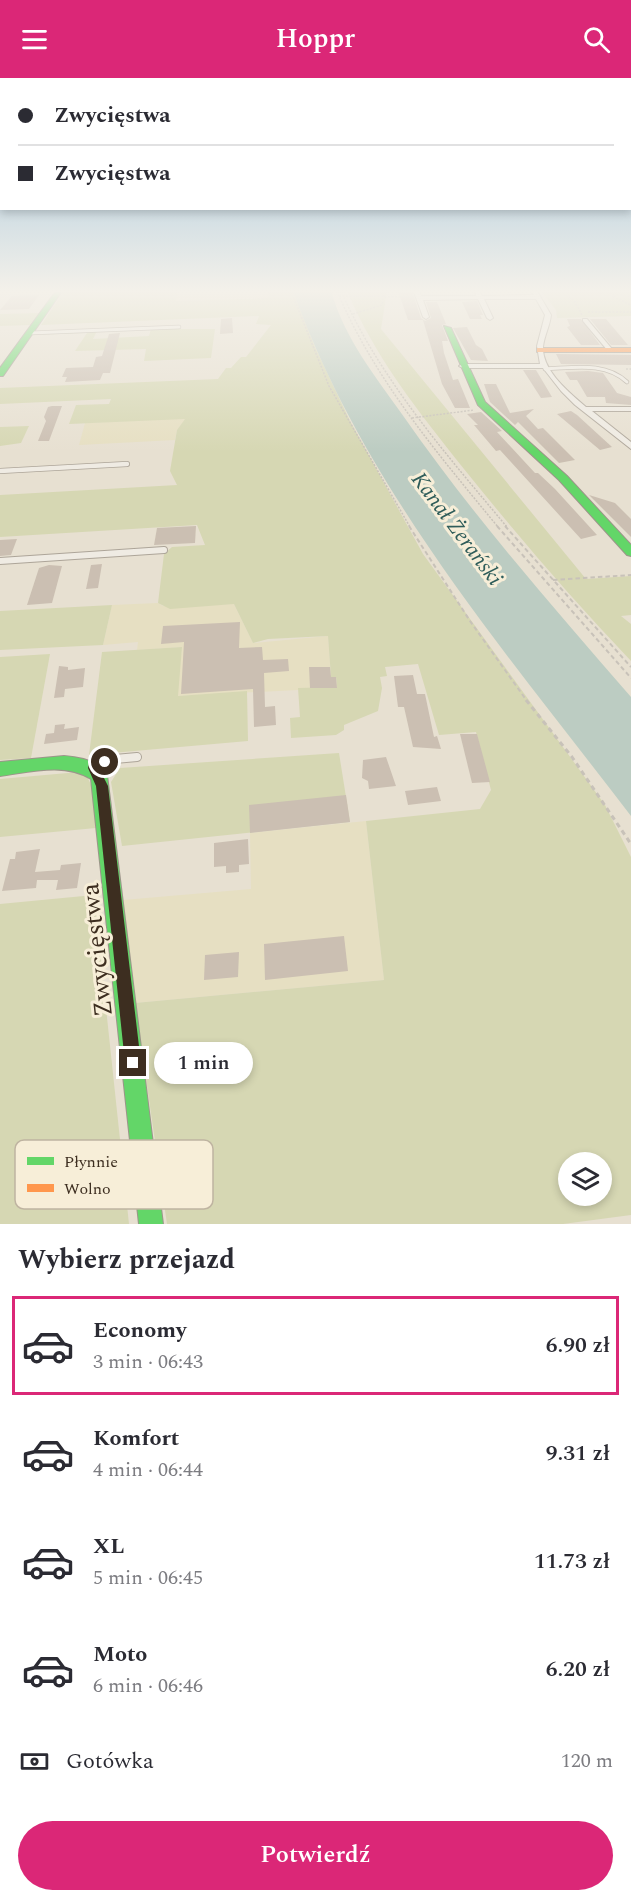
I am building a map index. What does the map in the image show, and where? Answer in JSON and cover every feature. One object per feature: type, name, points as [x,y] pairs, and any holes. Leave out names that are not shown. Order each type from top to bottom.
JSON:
[{"type":"street","points":[[0,374],[22,344]]},
{"type":"street","points":[[454,344],[476,396],[486,408],[562,478],[631,552]]},
{"type":"street","points":[[541,344],[540,350],[544,367],[563,389],[631,446]]},
{"type":"street","points":[[606,344],[610,350]]},
{"type":"street","points":[[540,350],[631,350]]},
{"type":"street","points":[[463,366],[544,367]]},
{"type":"street","points":[[588,409],[631,409]]},
{"type":"street","points":[[0,769],[77,762],[93,768]]},
{"type":"street","name":"Zwycięstwa","points":[[93,768],[102,786],[142,1140]]},
{"type":"street","name":"Zwycięstwa","points":[[149,1209],[151,1224]]},
{"type":"lane","points":[[544,367],[604,368],[618,372],[627,382]]},
{"type":"lane","points":[[0,471],[127,464]]},
{"type":"lane","points":[[0,561],[164,550]]},
{"type":"lane","points":[[93,768],[115,759],[137,757]]},
{"type":"path","points":[[312,344],[329,386],[395,503],[470,621],[532,708],[572,757],[631,844]]},
{"type":"path","points":[[365,344],[379,371],[412,418],[514,547],[631,678]]},
{"type":"path","points":[[370,344],[386,372],[418,417],[514,537],[631,667]]},
{"type":"path","points":[[626,369],[631,369]]},
{"type":"path","points":[[412,418],[486,408]]},
{"type":"path","points":[[553,580],[631,575]]},
{"type":"shaded area","points":[[186,418],[177,430],[175,440],[79,445],[85,423]]},
{"type":"shaded area","points":[[158,603],[163,606],[234,604],[253,643],[328,636],[331,677],[336,677],[337,688],[177,696],[182,647],[137,650],[138,642],[103,645],[112,605]]},
{"type":"shaded area","points":[[366,821],[384,980],[135,1003],[123,900],[251,889],[250,833]]},
{"type":"green space","points":[[79,344],[213,344],[211,358],[144,361],[146,349],[75,351]]},
{"type":"green space","points":[[256,344],[314,344],[350,421],[423,554],[605,805],[631,857],[631,1215],[563,1224],[167,1224],[165,1209],[213,1209],[213,1140],[155,1140],[135,1003],[384,980],[366,821],[480,809],[491,790],[476,732],[439,735],[418,664],[385,667],[387,676],[380,677],[382,688],[378,711],[344,725],[344,730],[336,735],[291,738],[290,718],[300,717],[298,688],[337,687],[336,677],[331,677],[328,636],[268,639],[253,643],[234,604],[170,609],[158,603],[164,554],[172,547],[205,545],[197,525],[0,537],[0,495],[177,485],[170,471],[177,430],[185,419],[69,424],[76,405],[109,404],[111,399],[0,404],[0,388],[218,379],[226,368],[231,368],[241,357],[246,357]]},
{"type":"green space","points":[[374,344],[394,344],[586,579],[631,576],[631,615],[621,616],[631,624],[631,661],[587,614],[484,494],[430,426]]},
{"type":"green space","points":[[29,426],[21,443],[0,446],[0,427]]},
{"type":"green space","points":[[112,605],[103,645],[0,650],[0,611]]},
{"type":"green space","points":[[182,647],[178,696],[247,691],[248,741],[89,755],[102,652]]},
{"type":"green space","points":[[50,654],[31,758],[0,760],[0,657]]},
{"type":"green space","points":[[339,753],[350,822],[122,846],[111,782],[120,768]]},
{"type":"green space","points":[[79,772],[86,774],[92,787],[96,828],[0,837],[0,779]]},
{"type":"green space","points":[[94,895],[120,1140],[15,1140],[15,1209],[127,1209],[129,1224],[0,1224],[0,904]]},
{"type":"water","name":"Kanał Żerański","points":[[315,344],[355,344],[382,387],[457,490],[631,697],[631,816],[441,566],[358,433]]},
{"type":"building","points":[[106,344],[117,344],[110,373],[103,373],[100,380],[65,382],[67,377],[62,377],[66,368],[93,367],[96,357],[102,356]]},
{"type":"building","points":[[430,344],[443,344],[453,380],[458,379],[470,408],[455,408],[442,384]]},
{"type":"building","points":[[462,344],[476,344],[482,349],[488,361],[471,360]]},
{"type":"building","points":[[556,354],[631,355],[631,365],[561,364]]},
{"type":"building","points":[[523,370],[536,370],[552,397],[541,398]]},
{"type":"building","points":[[565,372],[603,373],[617,393],[631,397],[631,405],[606,403],[605,397],[587,397],[577,380],[570,380]]},
{"type":"building","points":[[484,384],[496,384],[510,413],[534,409],[526,416],[538,429],[543,428],[575,460],[559,463],[518,422],[515,425],[490,402]]},
{"type":"building","points":[[62,406],[49,441],[38,441],[46,421],[44,417],[48,407]]},
{"type":"building","points":[[571,411],[612,447],[600,450],[557,414]]},
{"type":"building","points":[[481,412],[502,431],[497,432],[535,473],[538,473],[555,489],[597,535],[581,539],[500,450],[496,451],[474,425],[478,425],[467,414]]},
{"type":"building","points":[[589,495],[615,503],[631,519],[631,537]]},
{"type":"building","points":[[196,526],[195,543],[154,545],[157,528]]},
{"type":"building","points":[[17,539],[11,555],[0,556],[0,540]]},
{"type":"building","points":[[102,564],[98,588],[86,589],[91,565]]},
{"type":"building","points":[[49,565],[62,566],[52,603],[27,605],[39,568]]},
{"type":"building","points":[[240,622],[239,648],[262,647],[263,660],[288,659],[289,671],[264,673],[265,707],[275,706],[276,725],[254,727],[253,689],[181,694],[184,642],[161,644],[163,626]]},
{"type":"building","points":[[59,666],[68,667],[68,670],[85,668],[83,687],[65,689],[64,697],[54,698]]},
{"type":"building","points":[[309,667],[330,667],[331,677],[336,677],[337,688],[310,688]]},
{"type":"building","points":[[413,675],[417,694],[425,694],[434,737],[437,736],[441,749],[413,747],[404,707],[398,707],[394,676]]},
{"type":"building","points":[[65,724],[64,729],[79,727],[77,740],[44,744],[46,734],[54,733],[55,725]]},
{"type":"building","points":[[460,734],[477,734],[490,782],[472,783]]},
{"type":"building","points":[[386,757],[396,786],[369,789],[368,781],[362,778],[363,760]]},
{"type":"building","points":[[437,787],[441,801],[408,805],[405,791]]},
{"type":"building","points":[[346,795],[350,822],[250,833],[249,805]]},
{"type":"building","points":[[248,839],[249,864],[239,865],[239,872],[226,873],[226,866],[214,867],[214,843]]},
{"type":"building","points":[[40,849],[35,872],[60,870],[61,865],[81,863],[77,888],[56,890],[58,880],[37,880],[36,888],[2,891],[10,859],[15,859],[16,852]]},
{"type":"building","points":[[344,936],[348,971],[265,980],[264,944]]},
{"type":"building","points":[[239,952],[238,977],[204,980],[205,955]]},
{"type":"traffic: fast","points":[[0,374],[21,344]]},
{"type":"traffic: fast","points":[[454,344],[481,403],[563,478],[631,552]]},
{"type":"traffic: fast","points":[[0,769],[64,763],[88,768],[99,775],[141,1140]]},
{"type":"traffic: fast","points":[[149,1209],[151,1224]]},
{"type":"traffic: slow","points":[[540,350],[631,350]]},
{"type":"route","points":[[105,762],[93,768],[102,786],[133,1063]]}]
